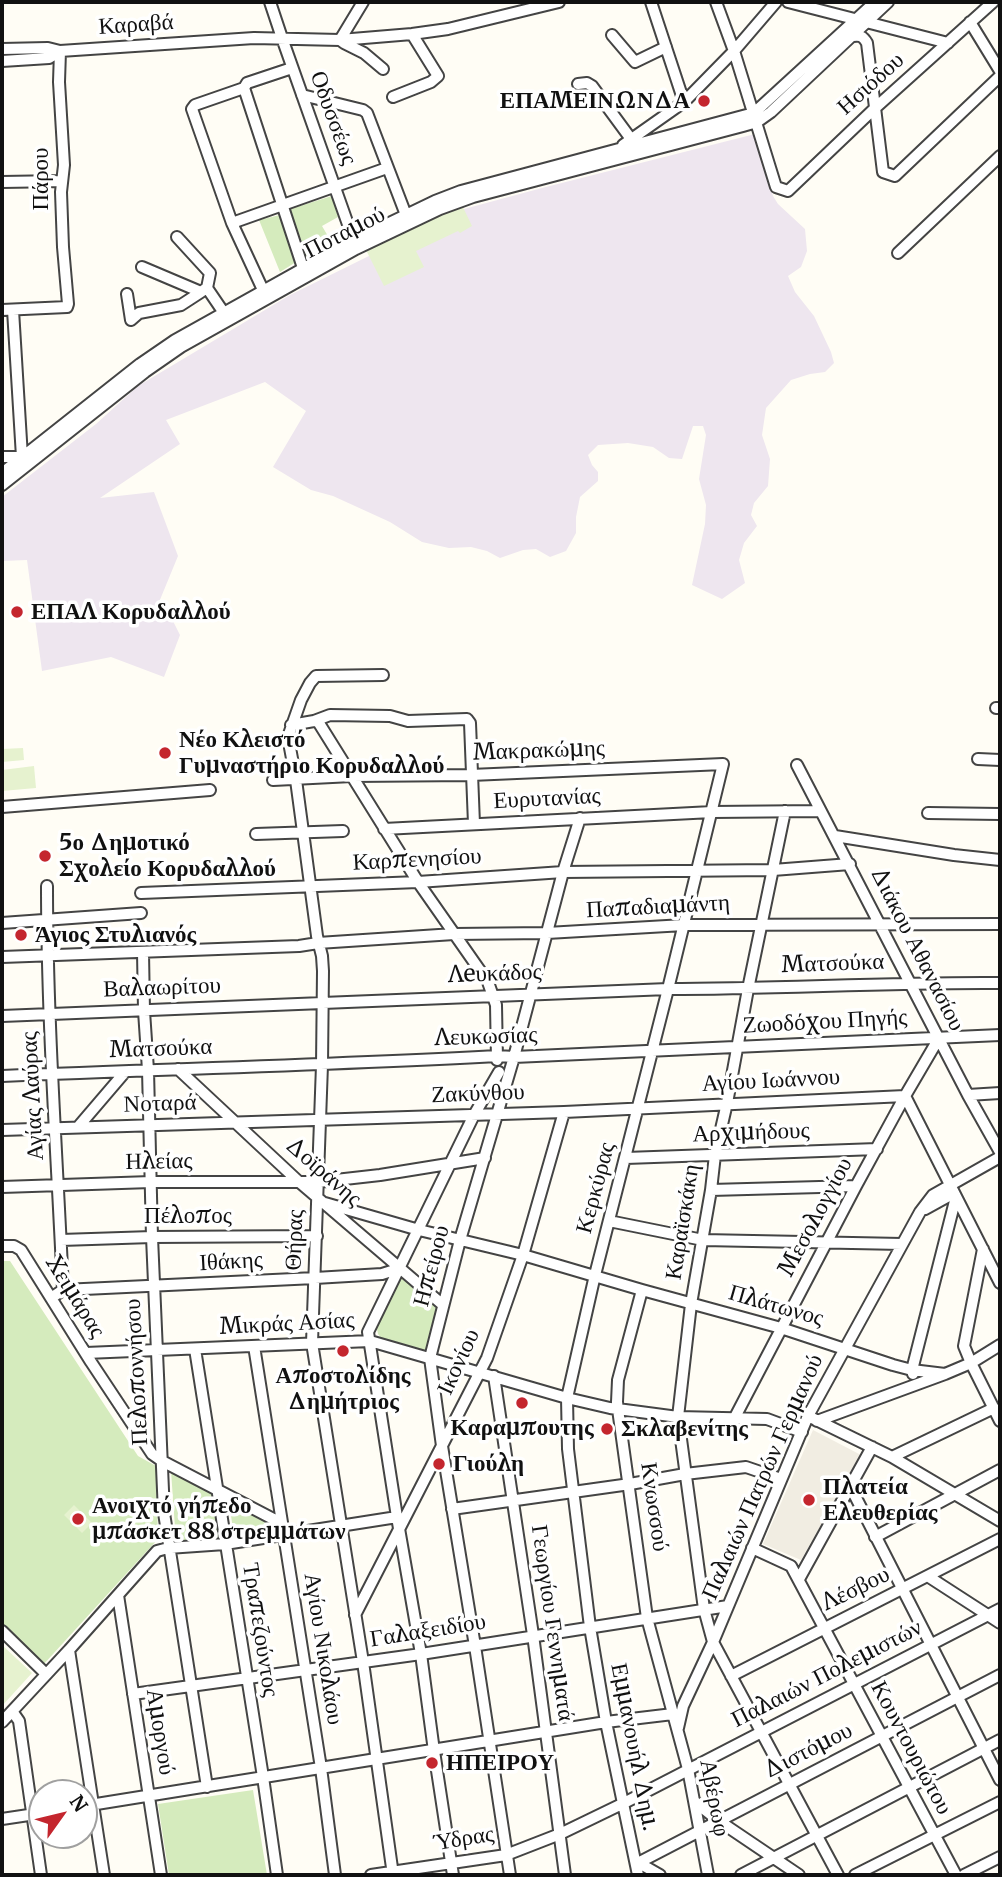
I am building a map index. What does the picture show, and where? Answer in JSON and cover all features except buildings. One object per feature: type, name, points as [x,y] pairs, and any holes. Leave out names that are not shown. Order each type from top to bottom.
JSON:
[{"type":"street","name":"Οδυσσέως","points":[[271,2],[355,244]]},
{"type":"street","points":[[363,2],[340,40],[364,53],[383,69]]},
{"type":"street","name":"Καραβά","points":[[2,49],[48,48],[60,51],[254,38],[340,40],[412,34],[447,29],[559,2]]},
{"type":"street","points":[[651,2],[684,102]]},
{"type":"street","points":[[716,2],[755,118]]},
{"type":"street","points":[[613,151],[684,102],[734,51],[776,2]]},
{"type":"street","points":[[788,2],[948,43]]},
{"type":"street","points":[[755,118],[771,112],[853,36],[875,2]]},
{"type":"street","points":[[755,118],[862,20],[888,2]]},
{"type":"street","name":"Ησιόδου","points":[[755,118],[776,187],[788,191],[874,108],[993,2]]},
{"type":"street","points":[[853,36],[860,35],[867,43],[883,172],[895,176],[1000,74],[970,22]]},
{"type":"street","points":[[393,97],[431,82],[438,76],[412,34]]},
{"type":"street","points":[[612,35],[635,62],[666,47]]},
{"type":"street","name":"Καραβά","points":[[2,61],[49,58],[60,51]]},
{"type":"street","name":"Πάρου","points":[[7,310],[66,307],[68,304],[61,192],[64,165],[60,51]]},
{"type":"street","points":[[262,290],[232,223],[192,109],[195,105],[244,88],[247,83],[292,68]]},
{"type":"street","points":[[578,84],[587,83],[592,86],[632,139]]},
{"type":"street","points":[[244,88],[303,268]]},
{"type":"street","points":[[302,95],[367,113],[406,215]]},
{"type":"street","name":"Ποταμού","points":[[2,485],[171,354],[406,215],[472,188],[755,118]]},
{"type":"street","name":"Ποταμού","points":[[2,473],[140,364],[175,340],[303,268],[355,244],[473,197],[706,137],[755,118]]},
{"type":"street","points":[[898,253],[1000,156]]},
{"type":"street","points":[[232,223],[387,168]]},
{"type":"street","points":[[2,182],[62,181]]},
{"type":"street","points":[[127,295],[131,320],[139,313],[181,305],[204,290],[209,273],[177,237]]},
{"type":"street","points":[[142,267],[204,290],[223,313]]},
{"type":"street","points":[[2,457],[22,457],[7,310]]},
{"type":"street","name":"Θήρας","points":[[383,675],[316,676],[301,700],[288,737],[322,956],[318,1182],[321,1200],[312,1343],[363,1662],[393,1874]]},
{"type":"street","points":[[291,725],[317,720],[327,715],[390,716],[408,721],[468,720],[474,824]]},
{"type":"street","points":[[317,720],[418,882],[488,982],[496,1005],[497,1056],[504,1091]]},
{"type":"street","points":[[978,759],[1000,760]]},
{"type":"street","name":"Μακρακώμης","points":[[273,780],[723,764]]},
{"type":"street","name":"Κερκύρας","points":[[590,1627],[568,1449],[567,1398],[723,764]]},
{"type":"street","name":"Διάκου Αθανασίου","points":[[797,765],[1000,1155]]},
{"type":"street","points":[[2,807],[210,790]]},
{"type":"street","name":"Καραϊσκάκη","points":[[785,811],[715,1155],[691,1304],[678,1417],[704,1609],[713,1642],[838,1875]]},
{"type":"street","name":"Ευρυτανίας","points":[[384,829],[712,812],[820,811]]},
{"type":"street","points":[[928,813],[1000,814]]},
{"type":"street","name":"Ηπείρου","points":[[510,1875],[430,1358],[460,1240],[580,818]]},
{"type":"street","points":[[256,834],[342,831]]},
{"type":"street","points":[[835,836],[1000,860]]},
{"type":"street","name":"Καρπενησίου","points":[[141,893],[418,882],[563,872],[773,870],[850,864]]},
{"type":"street","name":"Αγίας Λαύρας","points":[[47,886],[51,1074],[63,1290]]},
{"type":"street","points":[[2,923],[141,913]]},
{"type":"street","name":"Παπαδιαμάντη","points":[[66,954],[299,946],[454,934],[547,933],[684,925],[1000,924]]},
{"type":"street","name":"Παπαδιαμάντη","points":[[2,957],[186,944],[299,940],[318,943]]},
{"type":"street","name":"Πελοποννήσου","points":[[143,952],[164,1513],[206,1787]]},
{"type":"street","name":"Ματσούκα","points":[[668,989],[748,989],[911,982],[1000,983]]},
{"type":"street","name":"Λeυκάδος","points":[[323,1002],[668,989]]},
{"type":"street","name":"Βαλαωρίτου","points":[[2,1016],[323,1002]]},
{"type":"street","name":"Ζωοδόχου Πηγής","points":[[652,1050],[1000,1035]]},
{"type":"street","name":"Μεσολογγίου","points":[[734,1419],[856,1186],[939,1038]]},
{"type":"street","name":"Λευκωσίας","points":[[322,1065],[652,1050]]},
{"type":"street","name":"Ματσούκα","points":[[2,1076],[322,1065]]},
{"type":"street","name":"Δοϊράνης","points":[[178,1069],[298,1181],[443,1305]]},
{"type":"street","points":[[78,1128],[125,1072]]},
{"type":"street","points":[[453,1875],[421,1654],[368,1332],[474,1115],[499,1072]]},
{"type":"street","points":[[968,1096],[1000,1093]]},
{"type":"street","points":[[905,1096],[1000,1283]]},
{"type":"street","name":"Αγίου Ιωάννου","points":[[638,1109],[905,1096]]},
{"type":"street","name":"Ζακύνθου","points":[[320,1119],[638,1109]]},
{"type":"street","name":"Ικονίου","points":[[355,1616],[487,1358],[523,1255],[564,1112]]},
{"type":"street","name":"Νοταρά","points":[[2,1130],[320,1119]]},
{"type":"street","name":"Αρχιμήδους","points":[[626,1158],[877,1149]]},
{"type":"street","name":"Παλαιών Πατρών Γερμανού","points":[[678,1728],[683,1706],[802,1432],[813,1418],[844,1349],[902,1244],[933,1195],[953,1192],[1000,1155]]},
{"type":"street","name":"Ηλείας","points":[[2,1187],[151,1182],[318,1182],[485,1158]]},
{"type":"street","points":[[711,1190],[856,1186]]},
{"type":"street","points":[[914,1385],[912,1370],[953,1192]]},
{"type":"street","name":"Πλάτωνος","points":[[321,1200],[419,1230],[523,1255],[781,1328],[912,1370],[945,1374]]},
{"type":"street","points":[[610,1221],[703,1240],[902,1244]]},
{"type":"street","name":"Πέλοπος","points":[[61,1240],[317,1236]]},
{"type":"street","name":"Χειμάρας","points":[[2,1246],[14,1246],[21,1250],[145,1445],[162,1461],[216,1489],[282,1529]]},
{"type":"street","points":[[983,1250],[964,1346],[1000,1421]]},
{"type":"street","name":"Ιθάκης","points":[[63,1290],[382,1274],[401,1268]]},
{"type":"street","points":[[51,1298],[63,1290]]},
{"type":"street","name":"Κνωσσού","points":[[642,1290],[616,1392],[648,1618],[678,1728]]},
{"type":"street","name":"Μικράς Ασίας","points":[[86,1353],[370,1341],[567,1398],[619,1410],[678,1417],[767,1419],[802,1432]]},
{"type":"street","points":[[813,1418],[945,1374],[971,1363],[1000,1345]]},
{"type":"street","name":"Αγίου Νικολάου","points":[[254,1346],[321,1768],[335,1875]]},
{"type":"street","name":"Τραπεζούντος","points":[[195,1349],[277,1875]]},
{"type":"street","name":"Γεωργίου Γεννηματά","points":[[494,1376],[533,1635],[565,1875]]},
{"type":"street","points":[[892,1457],[994,1408]]},
{"type":"street","points":[[813,1418],[892,1457],[1000,1521]]},
{"type":"street","points":[[799,1579],[872,1447]]},
{"type":"street","points":[[452,1509],[746,1467],[781,1479]]},
{"type":"street","points":[[875,1538],[1000,1470]]},
{"type":"street","points":[[850,1486],[1000,1780]]},
{"type":"street","points":[[2,1722],[154,1554],[162,1549],[225,1544],[282,1529],[340,1526],[397,1517]]},
{"type":"street","name":"Λέσβου","points":[[731,1676],[1000,1539]]},
{"type":"street","name":"Κουντουριώτου","points":[[752,1548],[791,1566],[956,1875]]},
{"type":"street","points":[[929,1577],[1000,1623]]},
{"type":"street","name":"Αμοργού","points":[[118,1595],[161,1875]]},
{"type":"street","name":"Γαλαξειδίου","points":[[133,1694],[421,1654],[728,1606]]},
{"type":"street","name":"Παλαιών Πολεμιστών","points":[[560,1834],[1000,1609]]},
{"type":"street","name":"Εμμανουήλ Δημ.","points":[[590,1627],[606,1722],[638,1868]]},
{"type":"street","points":[[2,1631],[46,1674]]},
{"type":"street","points":[[69,1650],[85,1779]]},
{"type":"street","name":"Διστόμου","points":[[638,1868],[700,1831],[1000,1675]]},
{"type":"street","points":[[12,1711],[19,1721],[30,1779]]},
{"type":"street","points":[[98,1804],[606,1722],[673,1714]]},
{"type":"street","name":"Αβέρωφ","points":[[678,1728],[708,1875]]},
{"type":"street","points":[[741,1875],[1000,1740]]},
{"type":"street","points":[[694,1801],[799,1875]]},
{"type":"street","points":[[855,1875],[1000,1802]]},
{"type":"street","points":[[2,1819],[28,1815]]},
{"type":"street","name":"Ύδρας","points":[[371,1875],[393,1874],[506,1855],[560,1834]]},
{"type":"street","points":[[39,1849],[41,1875]]},
{"type":"street","points":[[98,1849],[104,1875]]},
{"type":"street","points":[[964,1875],[1000,1857]]},
{"type":"street","points":[[638,1868],[660,1875]]},
{"type":"shaded area","points":[[755,134],[773,196],[805,229],[807,251],[801,267],[788,276],[795,292],[814,316],[834,363],[825,372],[791,380],[766,408],[762,435],[770,459],[768,486],[754,503],[751,515],[757,526],[744,543],[739,560],[745,583],[722,599],[692,585],[705,524],[706,505],[699,479],[706,435],[703,426],[693,426],[682,459],[669,458],[653,447],[628,443],[598,445],[588,455],[598,472],[598,481],[580,497],[576,533],[566,551],[550,557],[536,549],[523,550],[500,558],[471,547],[449,548],[422,542],[390,522],[333,496],[311,490],[273,467],[306,411],[265,382],[166,420],[180,444],[100,498],[154,492],[178,556],[157,607],[173,621],[180,635],[164,677],[111,657],[42,671],[27,560],[2,561],[2,497],[96,424],[138,386],[290,295],[464,209]]},
{"type":"shaded area","name":"Πλατεία Ελευθερίας","points":[[813,1430],[861,1455],[801,1560],[763,1544]]},
{"type":"green space","points":[[332,196],[338,217],[322,226],[332,243],[306,258],[290,209]]},
{"type":"green space","points":[[461,203],[472,226],[416,251],[424,267],[384,286],[365,248]]},
{"type":"green space","points":[[280,215],[296,262],[280,272],[259,220]]},
{"type":"green space","points":[[23,748],[24,760],[2,762],[2,749]]},
{"type":"green space","points":[[34,766],[36,788],[2,791],[2,770]]},
{"type":"green space","points":[[2,1261],[10,1261],[138,1456],[156,1466],[158,1539],[43,1665],[2,1625]]},
{"type":"green space","points":[[401,1276],[438,1308],[425,1352],[382,1339],[378,1334],[376,1324]]},
{"type":"green space","points":[[171,1471],[214,1495],[220,1537],[176,1542]]},
{"type":"green space","points":[[229,1502],[275,1526],[277,1529],[234,1536]]},
{"type":"green space","name":"Ανοιχτό γήπεδο μπάσκετ 88 στρεμμάτων","points":[[74,1505],[92,1523],[82,1533],[64,1515]]},
{"type":"green space","points":[[2,1645],[32,1673],[2,1706]]},
{"type":"green space","points":[[253,1790],[267,1875],[169,1875],[158,1804]]},
{"type":"place","name":"ΕΠΑΜΕΙΝΩΝΔΑ","points":[[704,101]]},
{"type":"place","name":"ΕΠΑΛ Κορυδαλλού","points":[[17,612]]},
{"type":"place","name":"Νέο Κλειστό Γυμναστήριο Κορυδαλλού","points":[[165,753]]},
{"type":"place","name":"5ο Δημοτικό Σχολείο Κορυδαλλού","points":[[45,856]]},
{"type":"place","name":"Άγιος Στυλιανός","points":[[21,935]]},
{"type":"place","name":"Αποστολίδης Δημήτριος","points":[[343,1351]]},
{"type":"place","name":"Καραμπουτης","points":[[522,1403]]},
{"type":"place","name":"Σκλαβενίτης","points":[[607,1429]]},
{"type":"place","name":"Γιούλη","points":[[439,1464]]},
{"type":"place","name":"Πλατεία Ελευθερίας","points":[[809,1500]]},
{"type":"place","name":"Ανοιχτό γήπεδο μπάσκετ 88 στρεμμάτων","points":[[78,1519]]},
{"type":"place","name":"ΗΠΕΙΡΟΥ","points":[[432,1763]]}]
